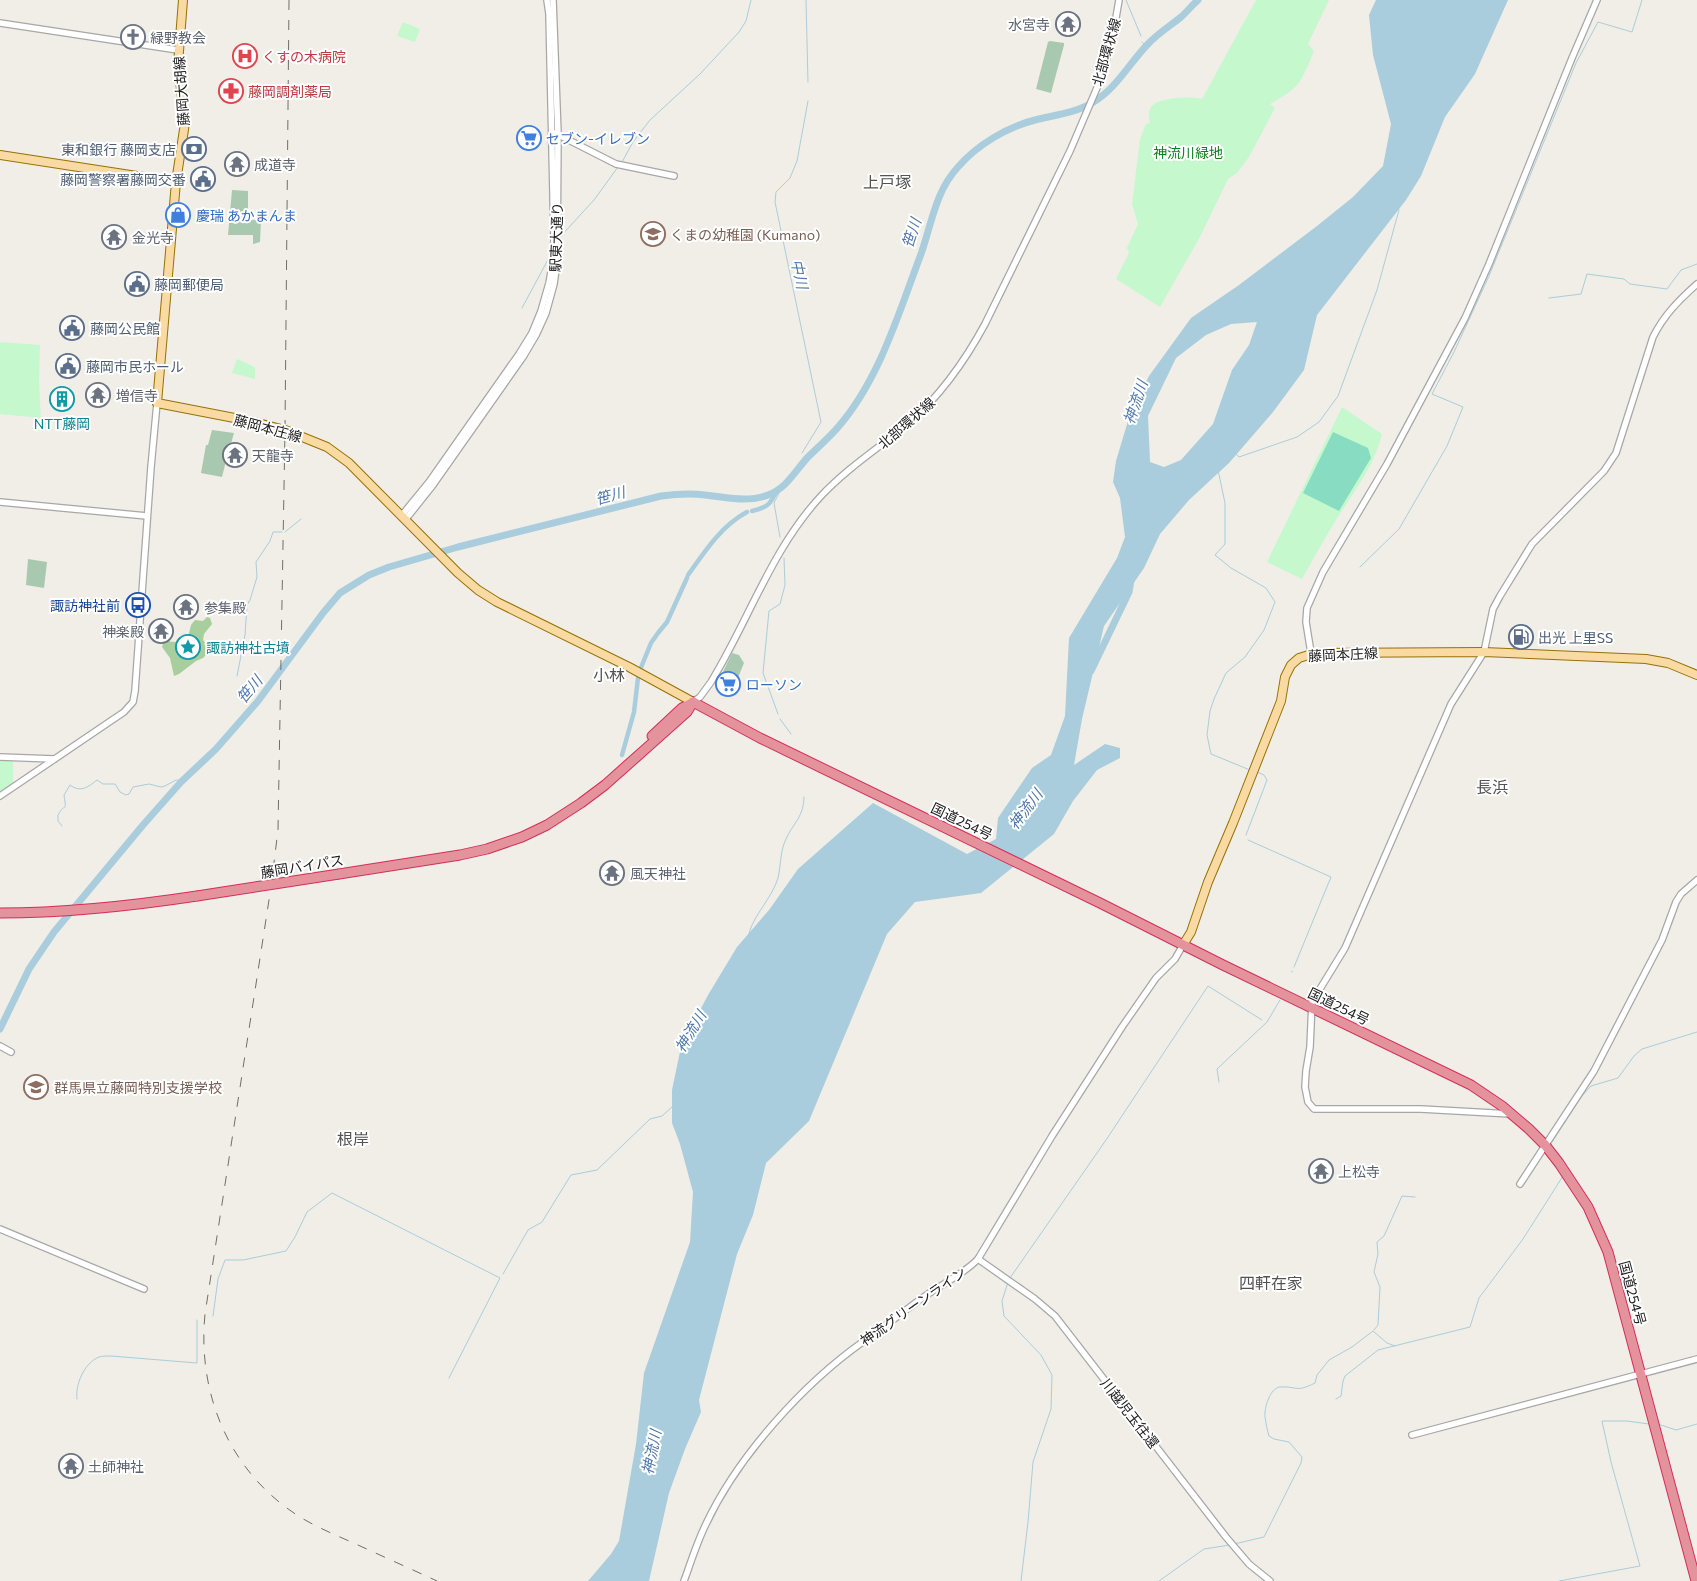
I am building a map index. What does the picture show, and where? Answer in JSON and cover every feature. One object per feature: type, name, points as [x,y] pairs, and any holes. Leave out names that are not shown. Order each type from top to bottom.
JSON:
[{"type":"highway","name":"国道254号","points":[[693,702],[789,752],[1471,1085],[1513,1114],[1545,1145],[1581,1195],[1608,1252],[1696,1581]]},
{"type":"highway","name":"藤岡バイパス","points":[[0,913],[83,910],[129,906],[432,860],[487,849],[516,839],[547,825],[569,812],[593,794],[676,723],[687,712],[693,702]]},
{"type":"main road","name":"藤岡大胡線","points":[[176,182],[185,123],[178,71],[182,0]]},
{"type":"main road","points":[[0,155],[176,182],[157,403]]},
{"type":"main road","name":"藤岡本庄線","points":[[157,403],[250,421],[285,430],[317,442],[349,463],[471,585],[491,599],[631,668],[693,702]]},
{"type":"main road","name":"藤岡本庄線","points":[[1180,944],[1191,932],[1208,882],[1281,701],[1285,677],[1291,665],[1298,658],[1310,653],[1484,652],[1646,659],[1668,663],[1697,675]]},
{"type":"street","name":"駅東大通り","points":[[404,517],[519,354],[532,333],[549,283],[554,240],[550,22],[547,0]]},
{"type":"street","name":"駅東大通り","points":[[404,517],[433,485],[523,357],[546,313],[554,284],[557,262],[558,134],[553,0]]},
{"type":"street","name":"北部環状線","points":[[693,702],[702,694],[714,677],[781,549],[806,514],[840,478],[927,405],[947,384],[964,360],[985,324],[1070,151],[1102,76],[1119,0]]},
{"type":"street","points":[[1310,653],[1306,622],[1307,608],[1323,572],[1387,464],[1466,318],[1597,0]]},
{"type":"street","points":[[0,23],[178,50]]},
{"type":"street","points":[[551,131],[619,165],[674,176]]},
{"type":"street","points":[[1513,1114],[1421,1109],[1314,1109],[1308,1102],[1305,1087],[1311,1040],[1310,1007],[1345,948],[1451,704],[1484,652],[1492,609],[1532,544],[1604,471],[1616,453],[1653,337],[1676,302],[1697,284]]},
{"type":"street","points":[[0,796],[124,712],[133,702],[157,403]]},
{"type":"street","points":[[0,502],[147,516]]},
{"type":"street","points":[[0,757],[54,758]]},
{"type":"street","points":[[1520,1184],[1599,1063],[1662,940],[1676,902],[1681,894],[1697,880]]},
{"type":"street","name":"神流グリーンライン","points":[[684,1581],[700,1537],[720,1498],[752,1451],[792,1404],[818,1377],[843,1356],[978,1259],[1052,1136],[1147,990],[1175,959],[1180,944]]},
{"type":"street","points":[[0,1046],[12,1052]]},
{"type":"street","points":[[0,1229],[144,1289]]},
{"type":"street","name":"川越児玉往還","points":[[978,1259],[1035,1299],[1055,1316],[1226,1537],[1249,1564],[1270,1581]]},
{"type":"street","points":[[1412,1435],[1697,1359]]},
{"type":"green space","name":"神流川緑地","points":[[1256,0],[1329,0],[1308,44],[1314,51],[1303,77],[1288,93],[1270,104],[1275,108],[1249,157],[1237,173],[1228,179],[1200,237],[1160,307],[1116,279],[1129,253],[1127,248],[1138,224],[1132,204],[1140,139],[1146,124],[1150,123],[1149,110],[1155,104],[1168,99],[1202,99]]},
{"type":"green space","points":[[403,22],[420,29],[415,42],[397,36]]},
{"type":"green space","points":[[1048,42],[1064,43],[1051,93],[1036,89]]},
{"type":"green space","points":[[232,190],[248,191],[248,220],[261,220],[260,242],[253,244],[253,235],[228,235]]},
{"type":"green space","points":[[0,342],[40,345],[39,383],[41,418],[0,414]]},
{"type":"green space","points":[[237,359],[255,367],[255,379],[232,373]]},
{"type":"green space","points":[[1342,407],[1382,434],[1370,466],[1302,579],[1267,562]]},
{"type":"green space","points":[[212,430],[234,433],[222,477],[201,473],[206,445],[208,445]]},
{"type":"green space","points":[[1333,432],[1368,448],[1371,458],[1339,511],[1303,493]]},
{"type":"green space","points":[[28,559],[47,562],[44,588],[26,585]]},
{"type":"green space","points":[[207,617],[210,618],[212,624],[204,634],[203,640],[209,647],[208,653],[174,676],[170,658],[162,647],[164,641],[176,642],[185,650],[191,625],[195,620],[203,621]]},
{"type":"green space","points":[[732,653],[739,655],[744,663],[737,680],[721,676]]},
{"type":"green space","points":[[0,759],[13,759],[13,784],[0,793]]},
{"type":"water","points":[[1376,0],[1508,0],[1475,74],[1445,117],[1421,176],[1406,200],[1317,315],[1304,370],[1273,412],[1229,463],[1189,500],[1160,534],[1144,568],[1104,626],[1082,719],[1074,765],[1105,744],[1120,748],[1120,758],[1097,770],[1073,801],[1054,834],[981,893],[915,902],[887,934],[809,1121],[766,1163],[753,1215],[737,1254],[699,1400],[701,1412],[669,1493],[649,1581],[588,1581],[611,1554],[619,1541],[636,1444],[644,1373],[690,1242],[693,1192],[680,1144],[672,1123],[672,1090],[681,1047],[708,995],[737,947],[769,910],[798,869],[873,803],[967,854],[996,839],[998,818],[1032,768],[1051,755],[1065,716],[1069,638],[1117,558],[1125,537],[1120,498],[1113,482],[1116,461],[1131,411],[1149,376],[1191,318],[1239,285],[1317,226],[1353,197],[1383,166],[1391,124],[1373,55],[1369,15]],"holes":[[[1257,322],[1249,345],[1232,370],[1213,424],[1181,460],[1164,467],[1150,462],[1148,416],[1176,358],[1206,335],[1231,324]]]},
{"type":"waterway","points":[[622,162],[633,142],[650,120],[700,74],[739,32],[746,21],[751,0]]},
{"type":"waterway","name":"中川","points":[[806,0],[808,82]]},
{"type":"waterway","points":[[1126,0],[1141,36]]},
{"type":"waterway","name":"笹川","points":[[0,1029],[29,969],[54,932],[143,825],[181,782],[216,749],[258,701],[340,593],[369,575],[389,567],[458,547],[661,496],[694,494],[752,499],[775,492],[790,479],[808,457],[839,426],[866,387],[896,321],[921,254],[939,197],[958,167],[974,151],[1003,132],[1024,123],[1079,109],[1101,97],[1115,84],[1140,52],[1198,0]]},
{"type":"waterway","points":[[1360,567],[1399,529],[1447,446],[1463,407],[1432,394],[1454,352],[1489,276],[1576,63],[1598,22],[1632,32],[1642,0]]},
{"type":"waterway","name":"笹川","points":[[1142,42],[1146,46]]},
{"type":"waterway","name":"中川","points":[[802,453],[821,422],[775,202],[776,192],[790,178],[797,161],[808,101]]},
{"type":"waterway","points":[[560,237],[594,200],[618,167]]},
{"type":"waterway","points":[[1236,454],[1239,457],[1297,437],[1319,422],[1338,396],[1377,290],[1399,210]]},
{"type":"waterway","points":[[522,308],[551,254]]},
{"type":"waterway","points":[[1549,298],[1581,294],[1587,274],[1624,279],[1630,284],[1667,289],[1681,270],[1697,264]]},
{"type":"waterway","points":[[1218,470],[1225,503],[1225,544],[1215,555],[1231,568],[1266,588],[1275,602],[1264,630],[1245,657],[1226,673],[1210,711],[1207,735],[1211,754],[1250,770]]},
{"type":"waterway","points":[[779,489],[780,491],[774,503],[780,537]]},
{"type":"waterway","points":[[752,511],[768,505],[777,490]]},
{"type":"waterway","points":[[688,575],[721,532],[747,512]]},
{"type":"waterway","points":[[285,532],[301,519]]},
{"type":"waterway","points":[[237,676],[245,635],[247,605],[257,577],[256,562],[270,541],[273,532],[282,532]]},
{"type":"waterway","points":[[778,714],[763,673],[769,611],[780,604],[785,585],[784,558]]},
{"type":"waterway","points":[[640,670],[651,643],[667,622],[687,578]]},
{"type":"waterway","name":"神流川","points":[[1091,671],[1129,592],[1131,580]]},
{"type":"waterway","points":[[622,755],[634,712],[638,678]]},
{"type":"waterway","points":[[780,719],[791,734]]},
{"type":"waterway","points":[[1246,835],[1267,780],[1264,775],[1257,772]]},
{"type":"waterway","points":[[62,826],[58,821],[58,815],[65,806],[64,795],[70,785],[81,789],[97,780],[103,784],[115,784],[120,792],[126,795],[129,794],[133,787],[149,784],[161,787],[176,780],[183,781]]},
{"type":"waterway","points":[[749,933],[778,878],[784,844],[800,815],[804,804],[804,797]]},
{"type":"waterway","points":[[1248,840],[1331,877],[1294,967]]},
{"type":"waterway","points":[[1010,1278],[1106,1140],[1208,986],[1262,1020]]},
{"type":"waterway","points":[[1219,1082],[1217,1069],[1267,1022],[1280,1000]]},
{"type":"waterway","points":[[1550,1145],[1582,1096],[1591,1086],[1618,1078],[1634,1056],[1642,1049],[1697,1032]]},
{"type":"waterway","points":[[503,1274],[528,1230],[542,1222],[571,1175],[597,1170],[650,1119],[662,1116],[673,1106]]},
{"type":"waterway","points":[[1545,1153],[1560,1173]]},
{"type":"waterway","points":[[1336,1399],[1341,1396],[1345,1376],[1378,1350],[1470,1327],[1479,1298],[1523,1239],[1563,1176]]},
{"type":"waterway","points":[[213,1316],[218,1279],[225,1260],[243,1260],[286,1251],[307,1212],[332,1193],[500,1278],[449,1378]]},
{"type":"waterway","points":[[1374,1330],[1378,1325],[1380,1287],[1374,1272],[1378,1254],[1377,1242],[1384,1236],[1402,1196],[1415,1197]]},
{"type":"waterway","points":[[1008,1282],[1002,1301],[1004,1316],[1041,1355],[1052,1375],[1051,1409],[1033,1462],[1021,1581]]},
{"type":"waterway","points":[[77,1399],[77,1387],[85,1369],[99,1357],[111,1356],[197,1363],[197,1320]]},
{"type":"waterway","points":[[1234,1544],[1264,1537],[1301,1463],[1302,1457],[1289,1442],[1269,1436],[1265,1413],[1268,1399],[1273,1391],[1280,1387],[1300,1388],[1315,1383],[1317,1375],[1329,1360],[1352,1347],[1373,1331],[1387,1343],[1395,1346]]},
{"type":"waterway","points":[[1559,1581],[1640,1566],[1611,1462],[1602,1421],[1627,1421],[1649,1424]]},
{"type":"waterway","points":[[1658,1424],[1676,1430],[1697,1424]]},
{"type":"waterway","points":[[1159,1581],[1204,1549],[1230,1545]]},
{"type":"railway","points":[[289,0],[285,430],[278,830],[271,887],[205,1314],[204,1344],[207,1374],[213,1402],[223,1429],[237,1455],[254,1478],[275,1499],[314,1525],[437,1581]]},
{"type":"place","name":"水宮寺","points":[[1068,24]]},
{"type":"place","name":"緑野教会","points":[[133,37]]},
{"type":"place","name":"くすの木病院","points":[[245,56]]},
{"type":"place","name":"藤岡調剤薬局","points":[[231,91]]},
{"type":"place","name":"セブン-イレブン","points":[[529,138]]},
{"type":"place","name":"東和銀行 藤岡支店","points":[[194,149]]},
{"type":"place","name":"成道寺","points":[[237,164]]},
{"type":"place","name":"藤岡警察署藤岡交番","points":[[203,179]]},
{"type":"place","name":"慶瑞 あかまんま","points":[[178,215]]},
{"type":"place","name":"くまの幼稚園 (Kumano)","points":[[653,234]]},
{"type":"place","name":"金光寺","points":[[114,237]]},
{"type":"place","name":"藤岡郵便局","points":[[137,284]]},
{"type":"place","name":"藤岡公民館","points":[[72,328]]},
{"type":"place","name":"藤岡市民ホール","points":[[68,366]]},
{"type":"place","name":"増信寺","points":[[98,395]]},
{"type":"place","name":"NTT藤岡","points":[[62,399]]},
{"type":"place","name":"天龍寺","points":[[235,455]]},
{"type":"place","name":"諏訪神社前","points":[[138,605]]},
{"type":"place","name":"参集殿","points":[[186,607]]},
{"type":"place","name":"神楽殿","points":[[161,631]]},
{"type":"place","name":"出光 上里SS","points":[[1521,637]]},
{"type":"place","name":"諏訪神社古墳","points":[[188,647]]},
{"type":"place","name":"ローソン","points":[[728,684]]},
{"type":"place","name":"風天神社","points":[[612,873]]},
{"type":"place","name":"群馬県立藤岡特別支援学校","points":[[36,1087]]},
{"type":"place","name":"上松寺","points":[[1321,1171]]},
{"type":"place","name":"土師神社","points":[[71,1466]]},
{"type":"district","name":"上戸塚","points":[[887,181]]},
{"type":"district","name":"小林","points":[[609,674]]},
{"type":"district","name":"長浜","points":[[1492,786]]},
{"type":"district","name":"根岸","points":[[353,1138]]},
{"type":"district","name":"四軒在家","points":[[1271,1282]]}]
